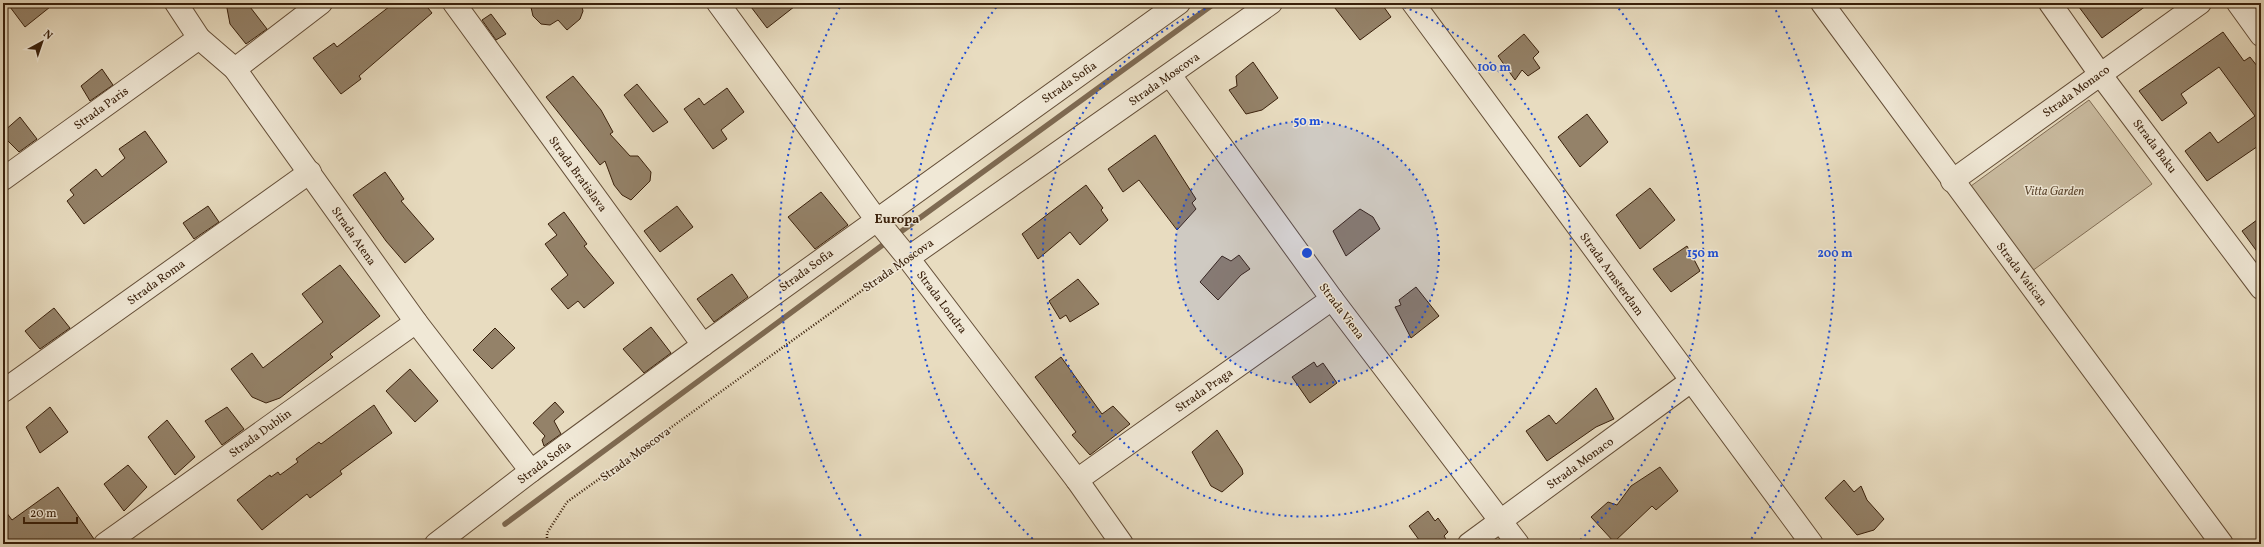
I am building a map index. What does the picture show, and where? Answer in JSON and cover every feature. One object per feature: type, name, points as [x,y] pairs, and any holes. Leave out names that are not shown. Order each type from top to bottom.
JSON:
[{"type":"street","name":"Strada Atena","points":[[176,3],[199,38],[235,70],[310,172],[416,322],[531,471]]},
{"type":"street","points":[[235,70],[321,3]]},
{"type":"street","name":"Strada Bratislava","points":[[454,3],[703,345]]},
{"type":"street","name":"Strada Londra","points":[[718,3],[881,224],[1077,480],[1122,544]]},
{"type":"street","name":"Strada Moscova","points":[[903,252],[1170,75],[1270,3]]},
{"type":"street","name":"Strada Amsterdam","points":[[1413,3],[1812,544]]},
{"type":"street","name":"Strada Vatican","points":[[1822,3],[2222,544]]},
{"type":"street","name":"Strada Baku","points":[[2050,3],[2100,74],[2261,288]]},
{"type":"street","name":"Strada Monaco","points":[[1952,180],[2200,3]]},
{"type":"street","points":[[2238,3],[2261,35]]},
{"type":"street","name":"Strada Sofia","points":[[436,544],[531,471],[703,345],[881,224],[1170,6]]},
{"type":"street","name":"Strada Paris","points":[[3,179],[199,38]]},
{"type":"street","name":"Strada Viena","points":[[1170,75],[1332,299],[1502,520],[1518,544]]},
{"type":"street","name":"Strada Roma","points":[[3,391],[310,172]]},
{"type":"street","name":"Strada Praga","points":[[1077,480],[1332,299]]},
{"type":"street","name":"Strada Dublin","points":[[105,544],[416,322]]},
{"type":"street","name":"Strada Monaco","points":[[1469,544],[1691,381]]},
{"type":"path","name":"Strada Moscova","points":[[547,544],[547,533],[567,502],[903,252]]},
{"type":"green space","name":"Vitta Garden","points":[[2089,100],[2152,184],[2032,271],[1971,186]]},
{"type":"building","points":[[7,3],[55,3],[25,27]]},
{"type":"building","points":[[226,3],[247,3],[267,29],[246,44],[230,24]]},
{"type":"building","points":[[394,3],[424,3],[432,13],[359,76],[361,79],[341,94],[313,58],[334,43],[337,47]]},
{"type":"building","points":[[530,3],[581,3],[583,11],[580,19],[567,30],[558,20],[550,25],[541,24],[533,16]]},
{"type":"building","points":[[748,3],[799,3],[767,28]]},
{"type":"building","points":[[1331,3],[1381,3],[1391,17],[1360,40]]},
{"type":"building","points":[[2076,3],[2150,3],[2102,38]]},
{"type":"building","points":[[491,14],[506,34],[496,40],[482,20]]},
{"type":"building","points":[[2223,32],[2244,61],[2250,57],[2261,71],[2261,144],[2207,181],[2185,151],[2210,132],[2218,143],[2255,116],[2219,67],[2181,94],[2187,103],[2162,121],[2139,91]]},
{"type":"building","points":[[1524,34],[1539,52],[1533,58],[1540,68],[1528,76],[1522,70],[1515,80],[1498,56]]},
{"type":"building","points":[[1253,62],[1278,98],[1262,110],[1246,114],[1229,90],[1237,86],[1236,76]]},
{"type":"building","points":[[102,69],[113,85],[90,101],[81,86]]},
{"type":"building","points":[[573,76],[601,110],[613,132],[610,134],[630,156],[638,156],[651,172],[650,181],[631,200],[622,195],[614,185],[605,161],[600,165],[546,97]]},
{"type":"building","points":[[637,84],[668,122],[653,132],[624,95]]},
{"type":"building","points":[[727,88],[744,112],[721,130],[727,139],[713,149],[684,109],[699,98],[704,105]]},
{"type":"building","points":[[1587,114],[1608,142],[1580,167],[1558,137]]},
{"type":"building","points":[[20,117],[37,139],[19,152],[3,136],[3,132]]},
{"type":"building","points":[[145,131],[167,162],[84,224],[67,201],[74,195],[70,190],[96,169],[102,177],[125,158],[119,149]]},
{"type":"building","points":[[1155,135],[1196,199],[1192,203],[1196,209],[1177,230],[1139,180],[1123,192],[1108,169]]},
{"type":"building","points":[[385,172],[404,199],[401,201],[434,239],[405,263],[386,241],[353,195]]},
{"type":"building","points":[[1086,185],[1103,208],[1101,210],[1108,220],[1080,245],[1070,232],[1038,259],[1022,234]]},
{"type":"building","points":[[1650,188],[1675,220],[1640,249],[1616,215]]},
{"type":"building","points":[[821,192],[848,225],[815,249],[788,217]]},
{"type":"building","points":[[208,206],[219,222],[194,239],[183,223]]},
{"type":"building","points":[[677,206],[693,227],[660,252],[644,231]]},
{"type":"building","points":[[1360,209],[1373,217],[1380,229],[1346,256],[1333,231]]},
{"type":"building","points":[[564,212],[587,244],[584,246],[614,283],[584,308],[578,301],[568,309],[551,289],[568,275],[545,244],[557,235],[548,224]]},
{"type":"building","points":[[2261,217],[2261,257],[2242,231]]},
{"type":"building","points":[[1687,246],[1700,271],[1671,292],[1653,269]]},
{"type":"building","points":[[1239,255],[1250,269],[1241,275],[1218,300],[1200,282],[1222,256],[1231,261]]},
{"type":"building","points":[[340,265],[380,316],[330,354],[333,357],[280,398],[266,403],[252,397],[231,369],[252,353],[263,368],[323,322],[302,294]]},
{"type":"building","points":[[732,274],[748,297],[714,322],[697,299]]},
{"type":"building","points":[[1078,279],[1099,304],[1070,322],[1066,315],[1060,319],[1049,301]]},
{"type":"building","points":[[1416,287],[1439,316],[1411,338],[1395,307],[1401,305],[1399,300]]},
{"type":"building","points":[[54,308],[70,328],[40,349],[25,331]]},
{"type":"building","points":[[651,327],[671,353],[644,373],[623,349]]},
{"type":"building","points":[[495,328],[515,348],[492,369],[473,350]]},
{"type":"building","points":[[1061,357],[1102,414],[1113,406],[1130,424],[1090,455],[1072,435],[1076,432],[1035,377]]},
{"type":"building","points":[[1314,362],[1317,367],[1323,363],[1337,383],[1310,403],[1292,377]]},
{"type":"building","points":[[410,369],[438,401],[415,422],[386,391]]},
{"type":"building","points":[[1596,388],[1614,419],[1596,427],[1547,461],[1526,431],[1549,415],[1556,424]]},
{"type":"building","points":[[555,402],[564,412],[554,421],[561,434],[544,446],[542,440],[545,436],[533,423]]},
{"type":"building","points":[[374,405],[392,433],[340,471],[342,474],[310,498],[307,494],[262,530],[237,500],[270,475],[271,477],[278,472],[280,475],[298,462],[296,459],[319,442],[321,444]]},
{"type":"building","points":[[50,407],[68,432],[40,453],[26,427]]},
{"type":"building","points":[[227,407],[244,429],[222,445],[205,421]]},
{"type":"building","points":[[167,420],[195,457],[175,475],[148,437]]},
{"type":"building","points":[[1217,430],[1242,469],[1243,474],[1222,492],[1211,486],[1192,452]]},
{"type":"building","points":[[128,465],[147,487],[124,511],[104,484]]},
{"type":"building","points":[[1660,467],[1678,491],[1656,510],[1652,506],[1614,542],[1591,517],[1608,502],[1617,505],[1631,486]]},
{"type":"building","points":[[1844,480],[1854,492],[1861,486],[1867,500],[1884,519],[1874,530],[1857,535],[1825,498]]},
{"type":"building","points":[[58,487],[94,539],[87,544],[3,544],[3,508],[12,520]]},
{"type":"building","points":[[1428,511],[1435,521],[1438,518],[1448,532],[1444,536],[1449,544],[1422,544],[1409,526]]},
{"type":"waterway","points":[[895,236],[1215,3]]},
{"type":"waterway","points":[[505,524],[888,241]]},
{"type":"district","name":"Europa","points":[[897,218]]}]
